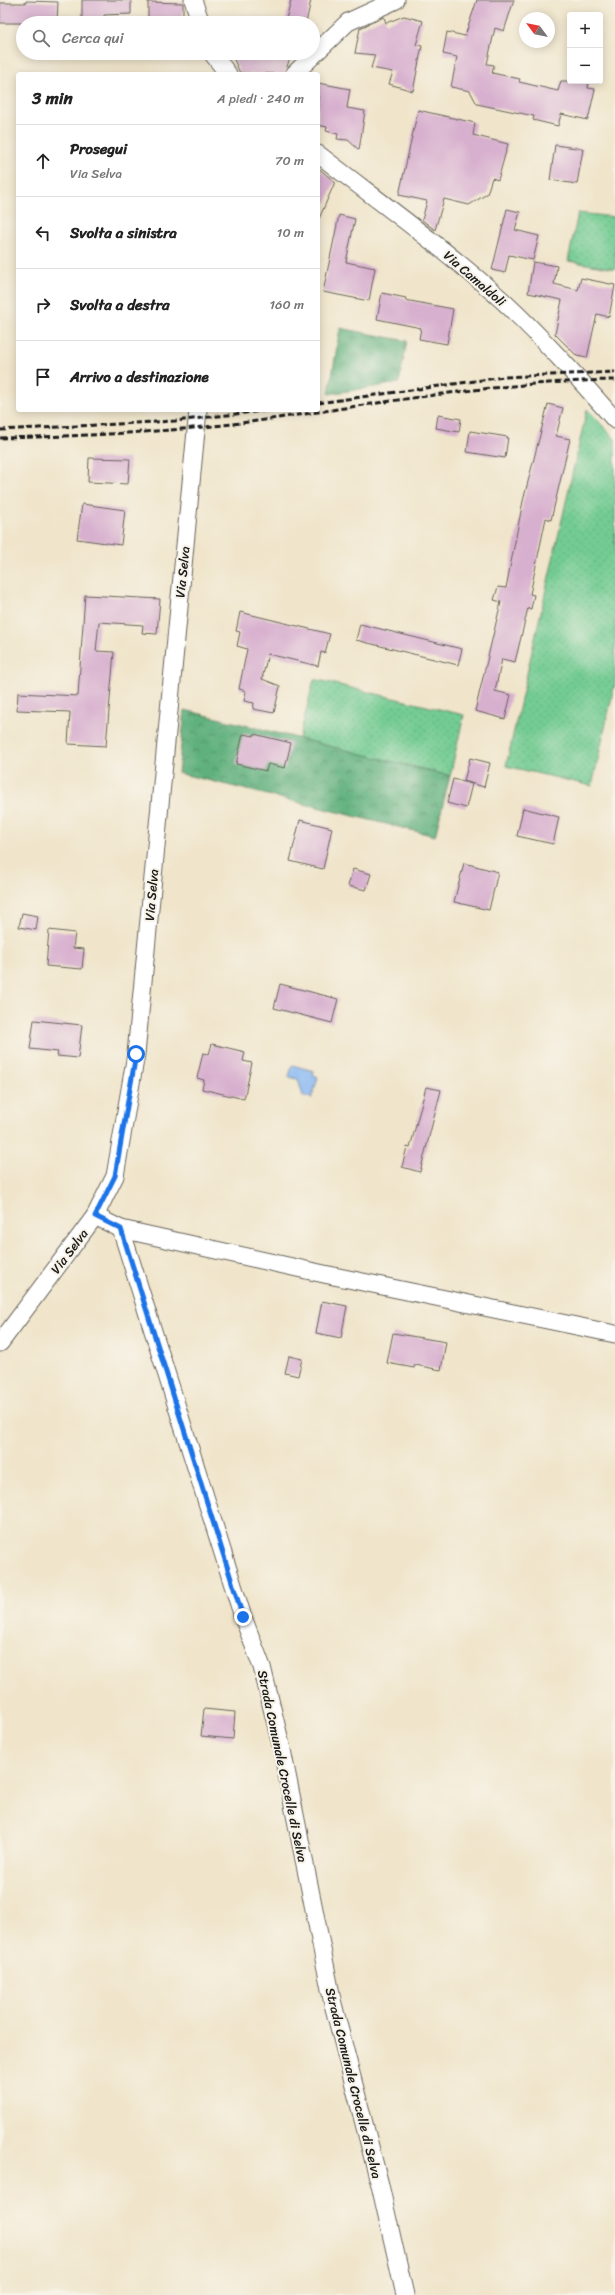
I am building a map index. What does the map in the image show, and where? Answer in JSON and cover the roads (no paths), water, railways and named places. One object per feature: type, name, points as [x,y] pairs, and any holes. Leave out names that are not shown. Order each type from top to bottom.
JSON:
[{"type":"street","points":[[193,0],[199,16]]},
{"type":"street","points":[[320,49],[348,22],[396,0]]},
{"type":"street","points":[[217,60],[226,72]]},
{"type":"street","points":[[296,72],[309,60]]},
{"type":"street","name":"Via Camaldoli","points":[[320,156],[436,245],[502,301],[543,340],[615,420]]},
{"type":"street","name":"Via Selva","points":[[0,1343],[95,1216],[115,1176],[136,1054],[198,412]]},
{"type":"street","points":[[95,1216],[121,1229],[324,1274],[615,1334]]},
{"type":"street","name":"Strada Comunale Crocelle di Selva","points":[[121,1229],[243,1617],[262,1667],[281,1745],[333,2004],[380,2185],[405,2295]]},
{"type":"water","points":[[292,1065],[314,1071],[313,1076],[318,1077],[312,1098],[303,1096],[298,1079],[289,1077]]},
{"type":"railway","points":[[320,403],[504,377],[615,372]]},
{"type":"railway","points":[[320,412],[480,389],[615,380]]},
{"type":"railway","points":[[0,430],[175,421],[254,412]]},
{"type":"railway","points":[[0,438],[97,435],[161,431],[225,425],[317,412]]}]
